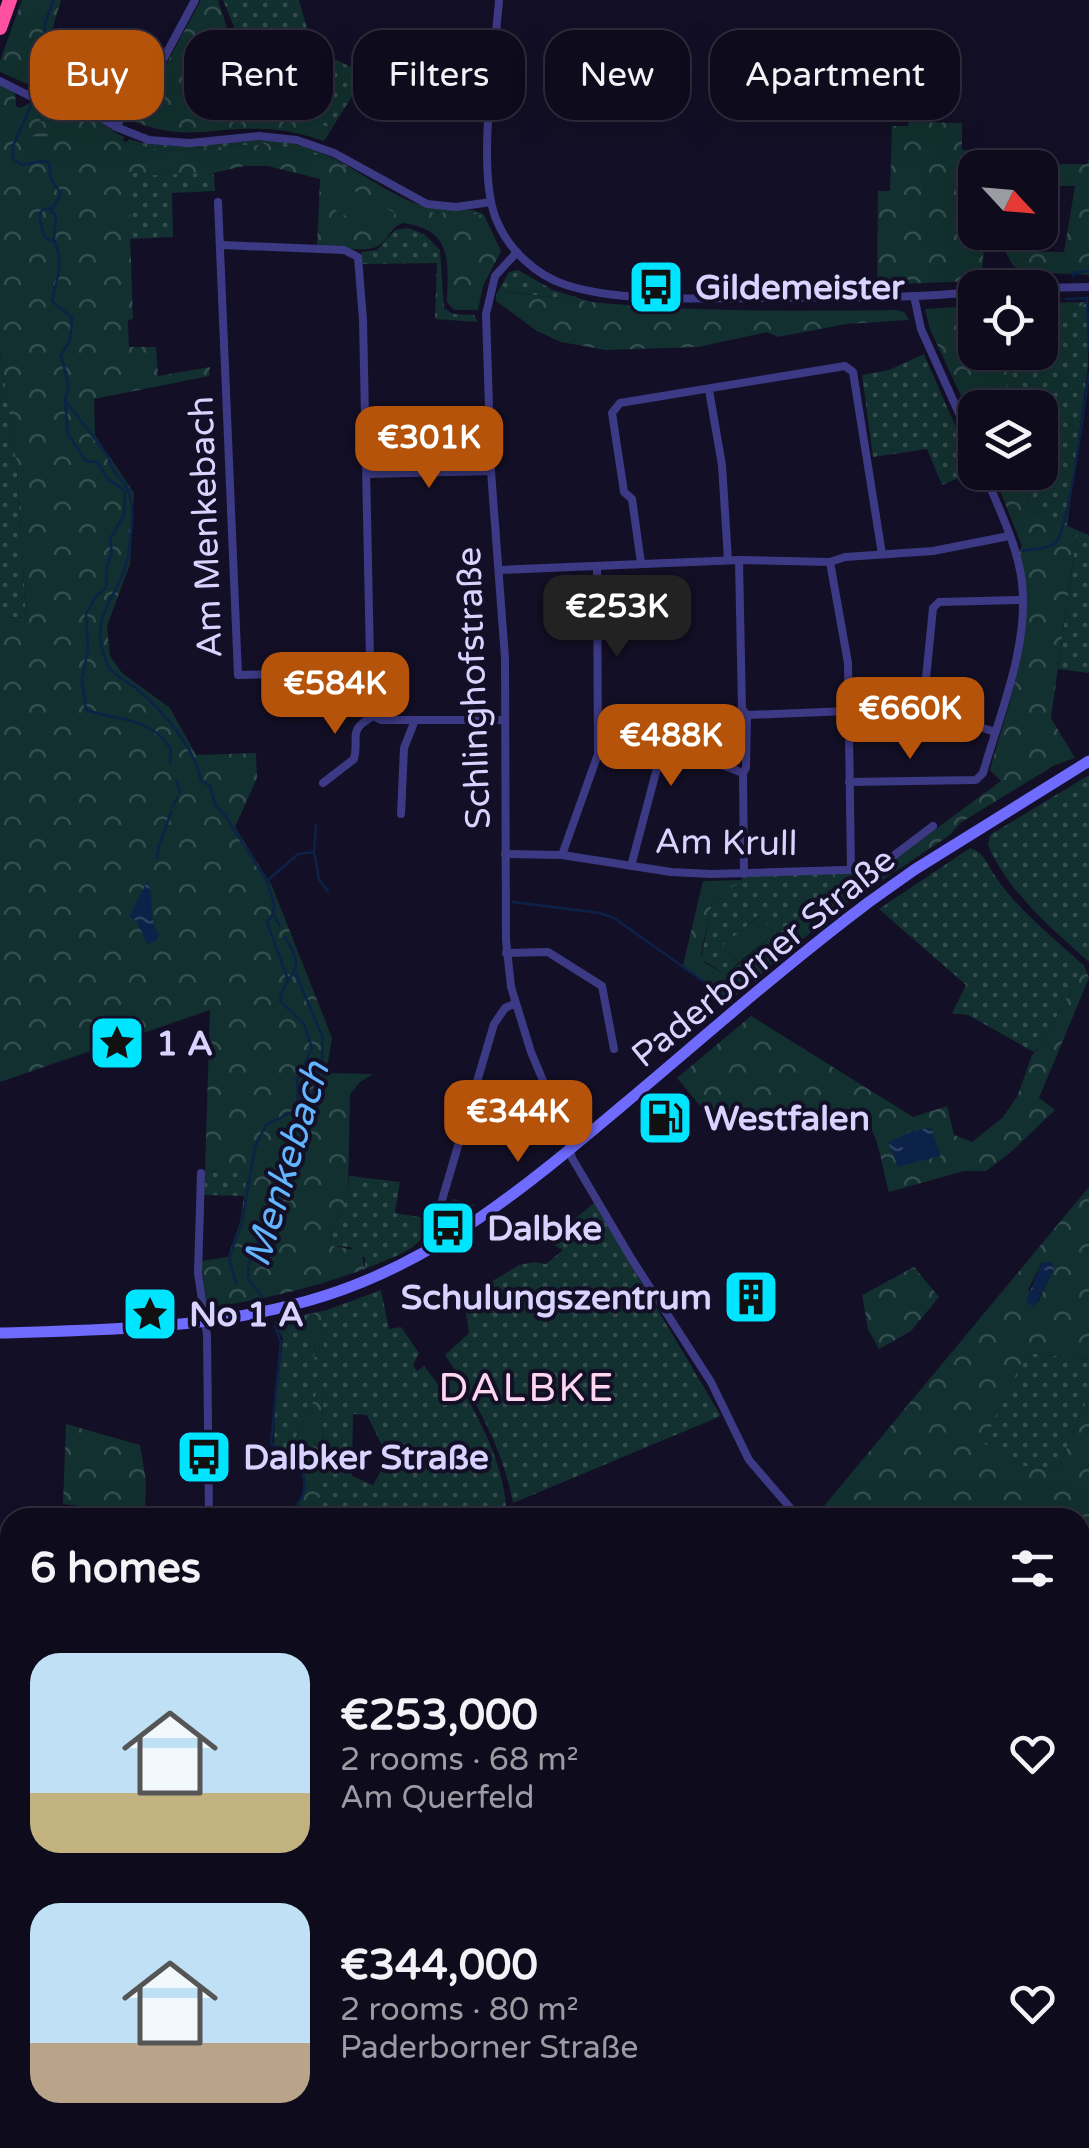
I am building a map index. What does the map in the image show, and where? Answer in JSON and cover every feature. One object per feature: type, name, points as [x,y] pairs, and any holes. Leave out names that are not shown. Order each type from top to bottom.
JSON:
[{"type":"highway","points":[[0,28],[10,0]]},
{"type":"main road","name":"Paderborner Straße","points":[[0,1334],[205,1321],[268,1311],[354,1285],[437,1247],[491,1212],[570,1149],[869,902],[1089,762]]},
{"type":"street","points":[[116,127],[124,113],[144,97],[196,0]]},
{"type":"street","points":[[499,0],[488,153],[491,202],[497,221],[516,252],[532,266],[556,281],[606,292],[732,298],[958,293]]},
{"type":"street","points":[[0,81],[30,96],[68,100],[149,140],[174,144],[259,136],[297,140],[334,153],[427,204],[456,207],[491,202]]},
{"type":"street","name":"Am Menkebach","points":[[218,202],[238,675],[371,672]]},
{"type":"street","points":[[222,245],[344,250],[355,254],[358,262],[374,716]]},
{"type":"street","name":"Schlinghofstraße","points":[[516,252],[495,276],[486,314],[505,720],[506,953],[514,1004],[572,1158],[711,1382],[749,1460],[790,1508]]},
{"type":"street","points":[[1058,288],[1089,287]]},
{"type":"street","points":[[914,296],[920,329],[958,412]]},
{"type":"street","points":[[640,563],[632,499],[624,492],[614,406],[845,366],[850,368],[882,554]]},
{"type":"street","points":[[708,390],[722,466],[728,560]]},
{"type":"street","points":[[367,474],[491,471]]},
{"type":"street","points":[[849,782],[976,780],[983,773],[1018,649],[1023,600],[1018,562],[991,490]]},
{"type":"street","points":[[500,570],[728,560],[830,562],[845,556],[933,551],[1009,536]]},
{"type":"street","points":[[739,560],[742,709],[748,715],[743,773],[744,874]]},
{"type":"street","points":[[830,562],[846,640],[851,870]]},
{"type":"street","points":[[562,855],[598,754],[597,566]]},
{"type":"street","points":[[994,732],[923,708],[933,608],[939,602],[1023,600]]},
{"type":"street","points":[[748,715],[848,711]]},
{"type":"street","points":[[374,716],[381,720],[505,720]]},
{"type":"street","points":[[323,782],[354,759],[357,726],[374,716]]},
{"type":"street","points":[[401,814],[404,748],[415,720]]},
{"type":"street","points":[[631,866],[660,757],[714,762],[743,773]]},
{"type":"street","name":"Am Krull","points":[[505,854],[562,855],[672,872],[744,874],[876,869],[933,826]]},
{"type":"street","points":[[506,953],[548,952],[602,986],[614,1049]]},
{"type":"street","points":[[437,1247],[433,1236],[494,1024],[505,1008],[514,1004]]},
{"type":"street","points":[[202,1173],[198,1273],[205,1321],[210,1508]]},
{"type":"green space","points":[[22,0],[61,0],[52,30],[30,30],[30,85],[0,72],[0,61]]},
{"type":"green space","points":[[201,0],[218,0],[228,30],[185,30]]},
{"type":"green space","points":[[223,0],[299,0],[308,30],[235,30]]},
{"type":"green space","points":[[184,31],[184,120],[315,120],[331,130],[324,141],[277,130],[185,132],[135,122],[164,120],[164,68]]},
{"type":"green space","points":[[333,58],[353,68],[353,95],[331,130],[315,120],[333,120]]},
{"type":"green space","points":[[0,84],[15,92],[16,106],[30,103],[30,120],[97,120],[124,137],[123,141],[162,151],[269,144],[332,160],[428,212],[484,215],[501,251],[483,286],[478,310],[454,310],[447,302],[444,250],[439,240],[419,227],[403,223],[372,248],[317,245],[320,179],[268,166],[244,166],[213,173],[128,172],[133,319],[128,320],[129,347],[156,347],[158,376],[210,367],[209,376],[94,399],[95,435],[134,493],[130,564],[107,626],[110,656],[122,673],[170,708],[196,755],[256,753],[257,778],[235,827],[272,886],[332,1038],[326,1073],[373,1074],[350,1094],[348,1193],[329,1239],[333,1246],[361,1251],[365,1269],[267,1297],[207,1308],[201,1261],[228,1257],[240,1222],[248,1172],[205,1170],[210,1010],[0,1082],[0,617],[26,618],[17,465],[0,351]]},
{"type":"green space","points":[[62,120],[49,147],[33,151],[26,148],[32,136],[50,128],[48,123],[39,121]]},
{"type":"green space","points":[[909,122],[962,123],[962,150],[958,150],[958,250],[984,250],[982,270],[958,270],[958,282],[877,285],[878,191],[890,191],[892,126],[908,126]]},
{"type":"green space","points":[[129,139],[170,146],[253,140],[295,144],[330,157],[409,201],[484,215],[428,212],[332,160],[296,149],[269,144],[162,151],[127,142]]},
{"type":"green space","points":[[1089,158],[1089,275],[1013,266],[1005,251],[1064,252],[1075,186],[1058,186],[1058,164],[1087,164]]},
{"type":"green space","points":[[127,171],[156,175],[211,172],[215,191],[172,193],[173,237],[130,239]]},
{"type":"green space","points":[[347,187],[395,213],[383,236],[335,210]]},
{"type":"green space","points":[[408,228],[424,234],[440,250],[444,308],[453,314],[474,315],[478,322],[435,319],[437,263],[361,264],[361,252],[377,250],[395,230]]},
{"type":"green space","points":[[518,270],[553,290],[598,304],[504,291],[496,295],[509,272]]},
{"type":"green space","points":[[503,291],[651,307],[897,310],[909,320],[846,324],[778,337],[767,332],[698,347],[606,350],[561,342],[537,331],[496,301],[496,295]]},
{"type":"green space","points":[[1088,302],[1088,366],[1067,526],[1030,510],[1026,490],[1058,490],[1058,390],[1005,390],[1009,370],[1058,370],[1058,319]]},
{"type":"green space","points":[[1088,302],[1058,319],[1058,303]]},
{"type":"green space","points":[[958,307],[958,370],[1010,370],[1005,390],[958,390],[925,309]]},
{"type":"green space","points":[[0,351],[17,465],[26,618],[0,617]]},
{"type":"green space","points":[[924,354],[958,432],[958,478],[942,485],[927,449],[873,457],[862,375],[889,370]]},
{"type":"green space","points":[[1000,490],[1026,490],[1030,510],[1077,530],[1051,718],[1075,758],[1055,765],[960,823],[950,835],[836,911],[729,1001],[683,965],[703,881],[746,880],[719,893],[712,903],[701,954],[705,963],[726,975],[820,902],[837,884],[835,873],[876,873],[1001,781],[990,770],[1025,634],[1025,579],[1019,552],[1022,546]]},
{"type":"green space","points":[[1077,530],[1089,535],[1089,673],[1058,669]]},
{"type":"green space","points":[[1089,775],[1089,962],[1019,894],[988,845],[990,835]]},
{"type":"green space","points":[[970,848],[982,856],[1025,912],[1084,966],[1034,1052],[968,1015],[952,1013],[966,985],[879,909]]},
{"type":"green space","points":[[835,873],[837,884],[831,892],[774,934],[759,916],[724,946],[738,963],[726,975],[701,959],[712,903],[719,893],[747,876]]},
{"type":"green space","points":[[760,916],[774,934],[738,963],[723,945]]},
{"type":"green space","points":[[1084,966],[1089,978],[1039,1098],[1055,1110],[986,1171],[964,1171],[889,1192],[877,1143],[858,1113],[847,1109],[716,1125],[677,1078],[751,1016],[913,1117],[947,1106],[954,1135],[972,1142],[1002,1118],[1017,1097],[1032,1055],[1042,1044]]},
{"type":"green space","points":[[205,1170],[248,1171],[244,1196],[204,1195]]},
{"type":"green space","points":[[349,1176],[400,1182],[395,1213],[432,1219],[422,1238],[406,1251],[365,1269],[365,1258],[350,1247],[333,1246],[329,1239],[348,1193]]},
{"type":"green space","points":[[1089,1187],[1089,1359],[1026,1353],[983,1443],[1024,1466],[1058,1469],[1089,1395],[1089,1508],[822,1508]],"holes":[[[1042,1262],[1052,1263],[1054,1269],[1038,1302],[1028,1290]]]},
{"type":"green space","points":[[454,1199],[475,1205],[441,1231],[445,1204]]},
{"type":"green space","points":[[594,1203],[721,1416],[513,1503],[487,1426],[445,1355],[469,1333],[465,1307],[474,1292],[519,1265],[546,1264],[563,1250],[552,1244],[565,1227]]},
{"type":"green space","points":[[914,1267],[939,1297],[911,1331],[879,1349],[868,1329],[862,1295]]},
{"type":"green space","points":[[381,1290],[389,1329],[401,1327],[419,1353],[413,1365],[417,1371],[424,1366],[440,1387],[455,1377],[465,1394],[497,1461],[506,1508],[313,1508],[323,1492],[322,1380],[309,1414],[298,1429],[295,1445],[299,1450],[274,1448],[275,1405],[283,1339],[280,1333],[310,1326],[315,1340],[314,1360],[324,1352],[321,1323],[327,1310]],"holes":[[[353,1414],[367,1415],[388,1458],[373,1485],[352,1476]]]},
{"type":"green space","points":[[327,1310],[321,1323],[324,1352],[314,1362],[315,1340],[310,1327],[280,1333],[274,1322]]},
{"type":"green space","points":[[1026,1353],[1089,1359],[1089,1395],[1058,1469],[1024,1466],[982,1443]]},
{"type":"green space","points":[[322,1376],[323,1492],[313,1508],[294,1508],[301,1500],[305,1484],[301,1452],[295,1445],[298,1429],[309,1414]]},
{"type":"green space","points":[[66,1424],[140,1445],[146,1481],[145,1508],[63,1504]]},
{"type":"water","points":[[147,882],[159,935],[147,944],[137,922],[129,916]]},
{"type":"water","points":[[931,1128],[941,1156],[898,1167],[888,1142],[915,1130]]},
{"type":"water","points":[[1042,1262],[1052,1263],[1054,1269],[1034,1308],[1026,1301]]},
{"type":"waterway","name":"Menkebach","points":[[44,30],[53,0]]},
{"type":"waterway","name":"Menkebach","points":[[30,108],[13,146],[13,159],[22,165],[49,163],[51,179],[61,194],[51,211],[56,215],[54,239],[59,254],[52,301],[72,318],[70,340],[61,355],[69,387],[65,400],[108,456],[127,488],[131,504],[128,556],[102,619],[102,648],[110,669],[157,707],[192,754],[201,780],[210,786],[215,805],[267,881],[273,913],[280,926]]},
{"type":"waterway","points":[[51,208],[43,209],[39,215],[44,237],[53,241]]},
{"type":"waterway","points":[[1074,277],[1072,273],[1089,271]]},
{"type":"waterway","points":[[1066,299],[1087,298],[1089,349]]},
{"type":"waterway","points":[[1023,551],[1051,546],[1060,535],[1071,493],[1089,374]]},
{"type":"waterway","points":[[65,401],[68,434],[86,461],[97,462],[108,479],[125,491],[124,515],[110,539],[112,553],[106,588],[96,596],[86,614],[88,649],[82,680],[86,710],[133,721],[153,731],[171,749],[170,764]]},
{"type":"waterway","points":[[177,781],[180,793]]},
{"type":"waterway","points":[[173,806],[177,798]]},
{"type":"waterway","points":[[157,858],[171,811]]},
{"type":"waterway","points":[[314,852],[316,825]]},
{"type":"waterway","points":[[268,880],[298,854],[314,852],[319,880],[328,891]]},
{"type":"waterway","points":[[513,902],[614,918],[730,1000]]},
{"type":"waterway","name":"Menkebach","points":[[273,914],[267,922],[288,980]]},
{"type":"waterway","name":"Menkebach","points":[[236,1284],[229,1258],[242,1223],[255,1147],[266,1125],[294,1111],[298,1104],[297,1080],[312,1048],[304,1024],[280,1001],[296,966],[285,937]]},
{"type":"waterway","name":"Menkebach","points":[[262,1296],[248,1279],[249,1261],[299,1148],[322,1060],[323,1038],[296,974]]},
{"type":"waterway","name":"Menkebach","points":[[275,1326],[281,1342],[271,1444],[282,1449]]},
{"type":"waterway","name":"Menkebach","points":[[295,1508],[303,1494],[301,1466]]},
{"type":"place","name":"Gildemeister","points":[[656,287]]},
{"type":"place","name":"1 A","points":[[117,1043]]},
{"type":"place","name":"Westfalen","points":[[665,1118]]},
{"type":"place","name":"Dalbke","points":[[448,1228]]},
{"type":"place","name":"Schulungszentrum","points":[[751,1297]]},
{"type":"place","name":"No 1 A","points":[[150,1314]]},
{"type":"place","name":"Dalbker Straße","points":[[204,1457]]},
{"type":"district","name":"DALBKE","points":[[527,1387]]}]
